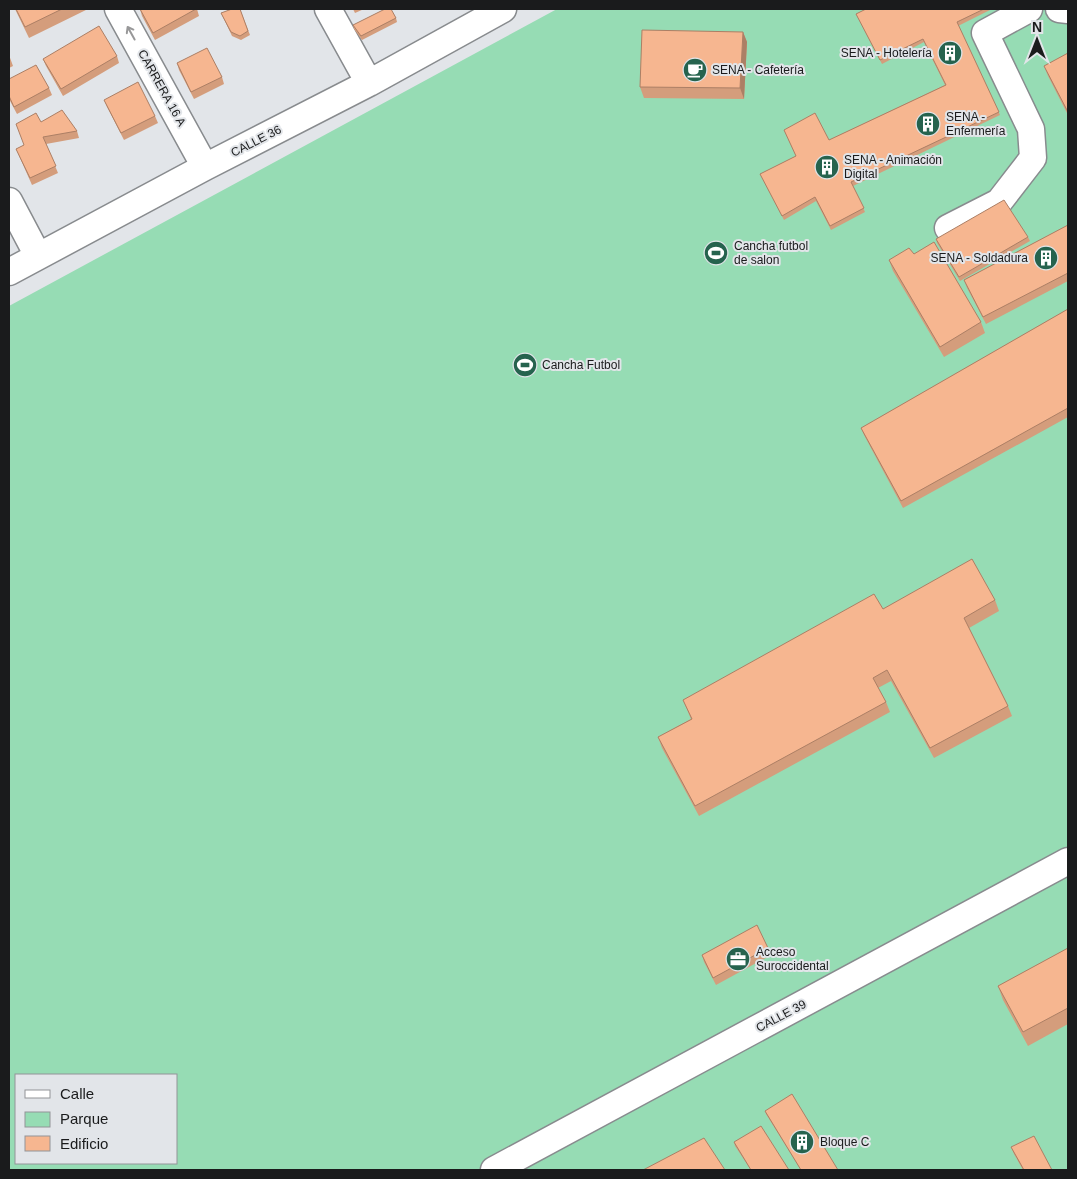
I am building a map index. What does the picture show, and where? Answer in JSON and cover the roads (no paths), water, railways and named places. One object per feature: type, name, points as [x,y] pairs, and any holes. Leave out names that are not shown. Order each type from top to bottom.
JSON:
[{"type":"street","name":"CARRERA 16 A","points":[[118,9],[205,167]]},
{"type":"street","points":[[328,9],[369,83]]},
{"type":"street","name":"CALLE 36","points":[[9,272],[205,167],[369,83],[503,9]]},
{"type":"street","points":[[948,228],[999,202],[1034,158],[1030,129],[985,33],[1029,9]]},
{"type":"street","points":[[1059,9],[1068,10]]},
{"type":"street","points":[[9,201],[38,256]]},
{"type":"street","name":"CALLE 39","points":[[494,1170],[1068,861]]},
{"type":"place","name":"SENA - Hotelería","points":[[950,53]]},
{"type":"place","name":"SENA - Cafetería","points":[[695,70]]},
{"type":"place","name":"SENA - Enfermería","points":[[928,124]]},
{"type":"place","name":"SENA - Animación Digital","points":[[827,167]]},
{"type":"place","name":"Cancha futbol de salon","points":[[716,253]]},
{"type":"place","name":"SENA - Soldadura","points":[[1046,258]]},
{"type":"place","name":"Cancha Futbol","points":[[525,365]]},
{"type":"place","name":"Acceso Suroccidental","points":[[738,959]]},
{"type":"place","name":"Bloque C","points":[[802,1142]]}]
